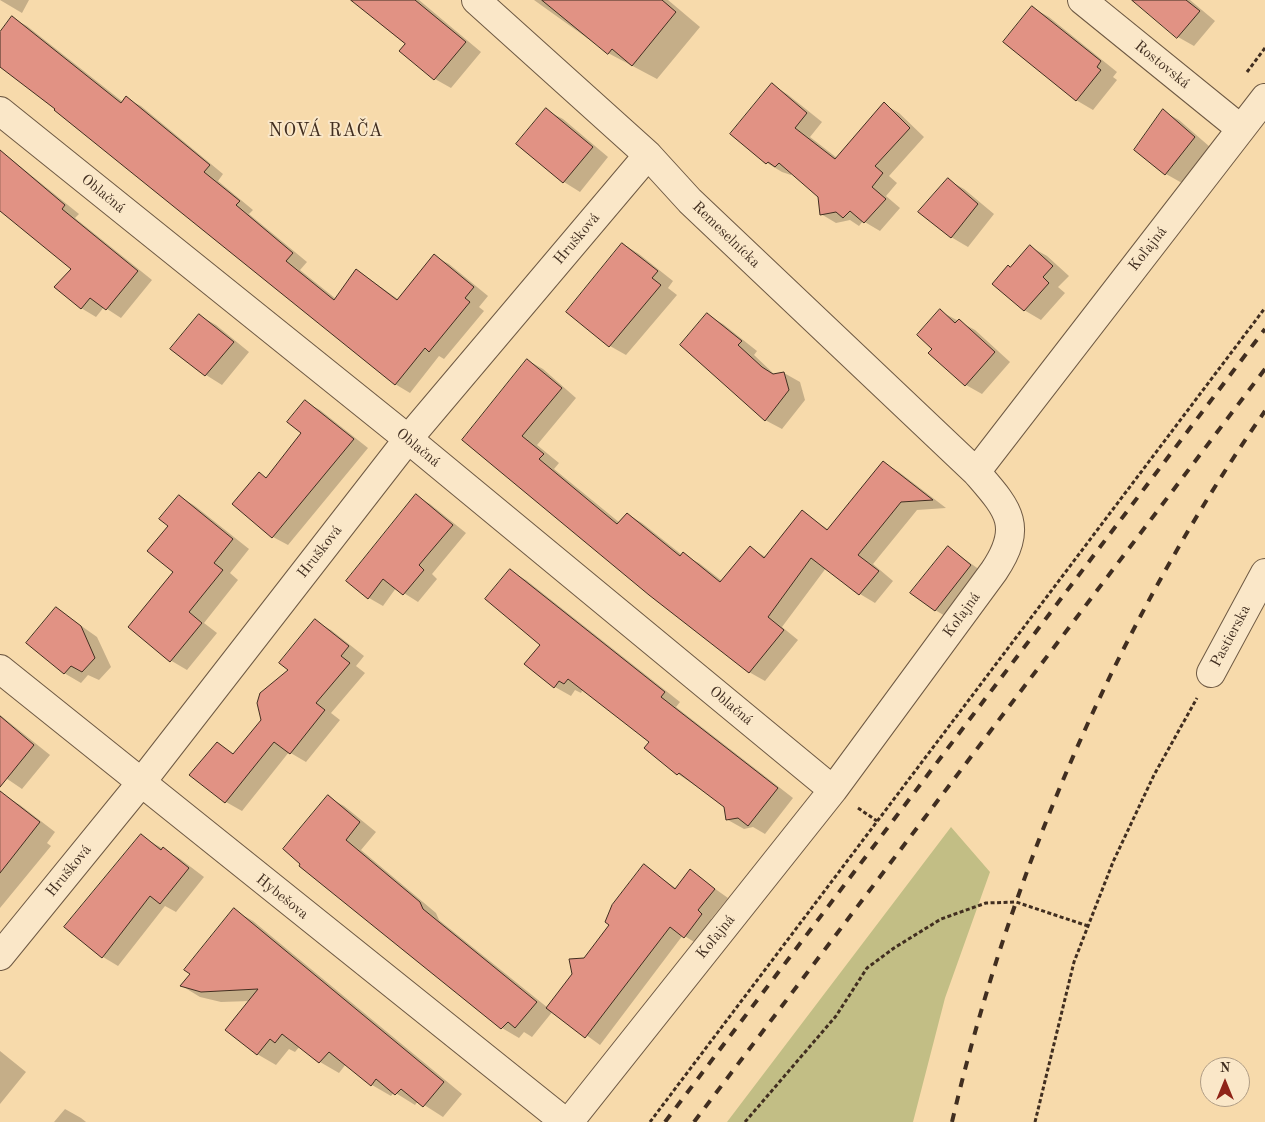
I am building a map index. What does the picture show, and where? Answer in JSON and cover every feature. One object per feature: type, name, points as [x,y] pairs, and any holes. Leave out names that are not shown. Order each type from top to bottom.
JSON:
[{"type":"street","name":"Remeselnícka","points":[[476,0],[648,155],[690,201],[976,472]]},
{"type":"street","name":"Rostovská","points":[[1082,0],[1241,129]]},
{"type":"street","name":"Koľajná","points":[[569,1122],[833,790],[1003,556],[1009,532],[1007,511],[976,472],[1265,98]]},
{"type":"street","name":"Oblačná","points":[[0,111],[408,439],[833,790]]},
{"type":"street","name":"Hrušková","points":[[0,956],[140,784],[408,439],[648,155]]},
{"type":"street","name":"Pastierska","points":[[1211,673],[1265,573]]},
{"type":"street","name":"Hybešova","points":[[0,669],[140,784],[565,1122]]},
{"type":"path","points":[[650,1122],[1265,308]]},
{"type":"path","points":[[1035,1122],[1074,962],[1113,862],[1154,774],[1211,673]]},
{"type":"path","points":[[745,1122],[836,1016],[867,968],[894,948],[942,919],[986,904],[1016,902],[1088,926]]},
{"type":"shaded area","points":[[951,827],[990,872],[945,998],[913,1122],[727,1122]]},
{"type":"building","points":[[351,0],[415,0],[466,42],[434,80],[399,51],[405,44]]},
{"type":"building","points":[[542,0],[662,0],[676,12],[632,66],[612,49],[608,54]]},
{"type":"building","points":[[1132,0],[1186,0],[1200,11],[1177,38]]},
{"type":"building","points":[[1032,6],[1101,61],[1097,67],[1101,70],[1076,101],[1003,42]]},
{"type":"building","points":[[12,16],[121,103],[126,96],[210,165],[204,172],[240,201],[236,205],[293,253],[286,261],[334,300],[356,269],[397,300],[434,254],[474,287],[465,298],[470,302],[429,352],[425,348],[395,385],[55,109],[0,67],[0,32]]},
{"type":"building","points":[[772,83],[807,113],[795,128],[835,159],[884,102],[910,128],[875,166],[883,173],[872,187],[886,199],[864,223],[850,211],[843,218],[836,212],[820,215],[818,197],[779,163],[775,167],[768,162],[766,164],[730,134]]},
{"type":"building","points":[[546,108],[593,147],[563,183],[516,144]]},
{"type":"building","points":[[1163,109],[1195,137],[1165,175],[1134,150]]},
{"type":"building","points":[[0,150],[65,205],[62,209],[138,271],[106,310],[90,298],[81,309],[54,287],[71,269],[0,211]]},
{"type":"building","points":[[948,178],[978,204],[951,238],[918,212]]},
{"type":"building","points":[[622,243],[658,271],[652,278],[661,285],[609,347],[566,312]]},
{"type":"building","points":[[1030,245],[1053,266],[1043,277],[1049,283],[1024,311],[992,284],[1008,265],[1010,267]]},
{"type":"building","points":[[940,309],[955,323],[959,319],[995,352],[965,386],[928,353],[932,349],[917,335]]},
{"type":"building","points":[[707,313],[742,341],[738,345],[762,367],[773,374],[784,372],[789,390],[765,421],[680,345]]},
{"type":"building","points":[[199,314],[234,342],[205,376],[170,349]]},
{"type":"building","points":[[527,359],[562,388],[522,436],[544,454],[539,459],[617,524],[627,513],[680,556],[683,552],[720,582],[750,546],[764,558],[802,510],[827,530],[883,461],[933,500],[901,502],[858,555],[879,571],[859,595],[811,558],[768,617],[784,630],[749,673],[649,595],[462,440]]},
{"type":"building","points":[[305,400],[354,439],[272,538],[232,504],[259,472],[266,478],[301,433],[287,422]]},
{"type":"building","points":[[416,494],[453,525],[419,565],[424,570],[403,595],[383,579],[368,599],[346,581]]},
{"type":"building","points":[[179,495],[233,539],[214,563],[223,570],[189,612],[202,623],[170,662],[128,627],[173,572],[147,551],[168,526],[159,519]]},
{"type":"building","points":[[948,546],[971,565],[935,611],[910,593]]},
{"type":"building","points":[[510,569],[665,692],[661,697],[778,788],[748,826],[738,818],[726,820],[724,807],[679,773],[677,775],[644,748],[649,742],[568,679],[564,684],[559,681],[554,688],[524,664],[540,645],[485,599]]},
{"type":"building","points":[[56,607],[81,626],[95,658],[82,672],[71,666],[64,674],[26,643]]},
{"type":"building","points":[[315,619],[349,646],[341,656],[350,663],[316,703],[325,710],[290,754],[274,742],[225,803],[189,775],[217,742],[233,754],[261,720],[257,703],[260,693],[288,670],[279,663]]},
{"type":"building","points":[[0,716],[34,745],[0,787]]},
{"type":"building","points":[[0,791],[40,822],[0,873]]},
{"type":"building","points":[[328,795],[360,822],[346,840],[420,902],[423,909],[537,1002],[515,1028],[508,1022],[501,1029],[299,866],[300,864],[283,849]]},
{"type":"building","points":[[141,834],[161,850],[163,847],[189,868],[160,904],[150,896],[102,958],[64,927]]},
{"type":"building","points":[[644,864],[675,889],[690,869],[715,889],[698,910],[702,914],[684,938],[670,927],[585,1038],[546,1008],[572,974],[569,959],[584,958],[609,925],[605,922],[612,905]]},
{"type":"building","points":[[234,908],[444,1082],[423,1107],[401,1089],[395,1095],[376,1079],[371,1086],[329,1052],[319,1063],[282,1034],[275,1043],[270,1039],[257,1055],[225,1030],[258,989],[201,992],[180,986],[190,974],[184,970]]},
{"type":"railway","points":[[665,1122],[1265,329]]},
{"type":"railway","points":[[694,1122],[1265,369]]},
{"type":"railway","points":[[952,1122],[976,1028],[1005,935],[1038,842],[1075,752],[1116,663],[1162,577],[1211,492],[1265,411]]},
{"type":"district","name":"NOVÁ RAČA","points":[[326,131]]}]
